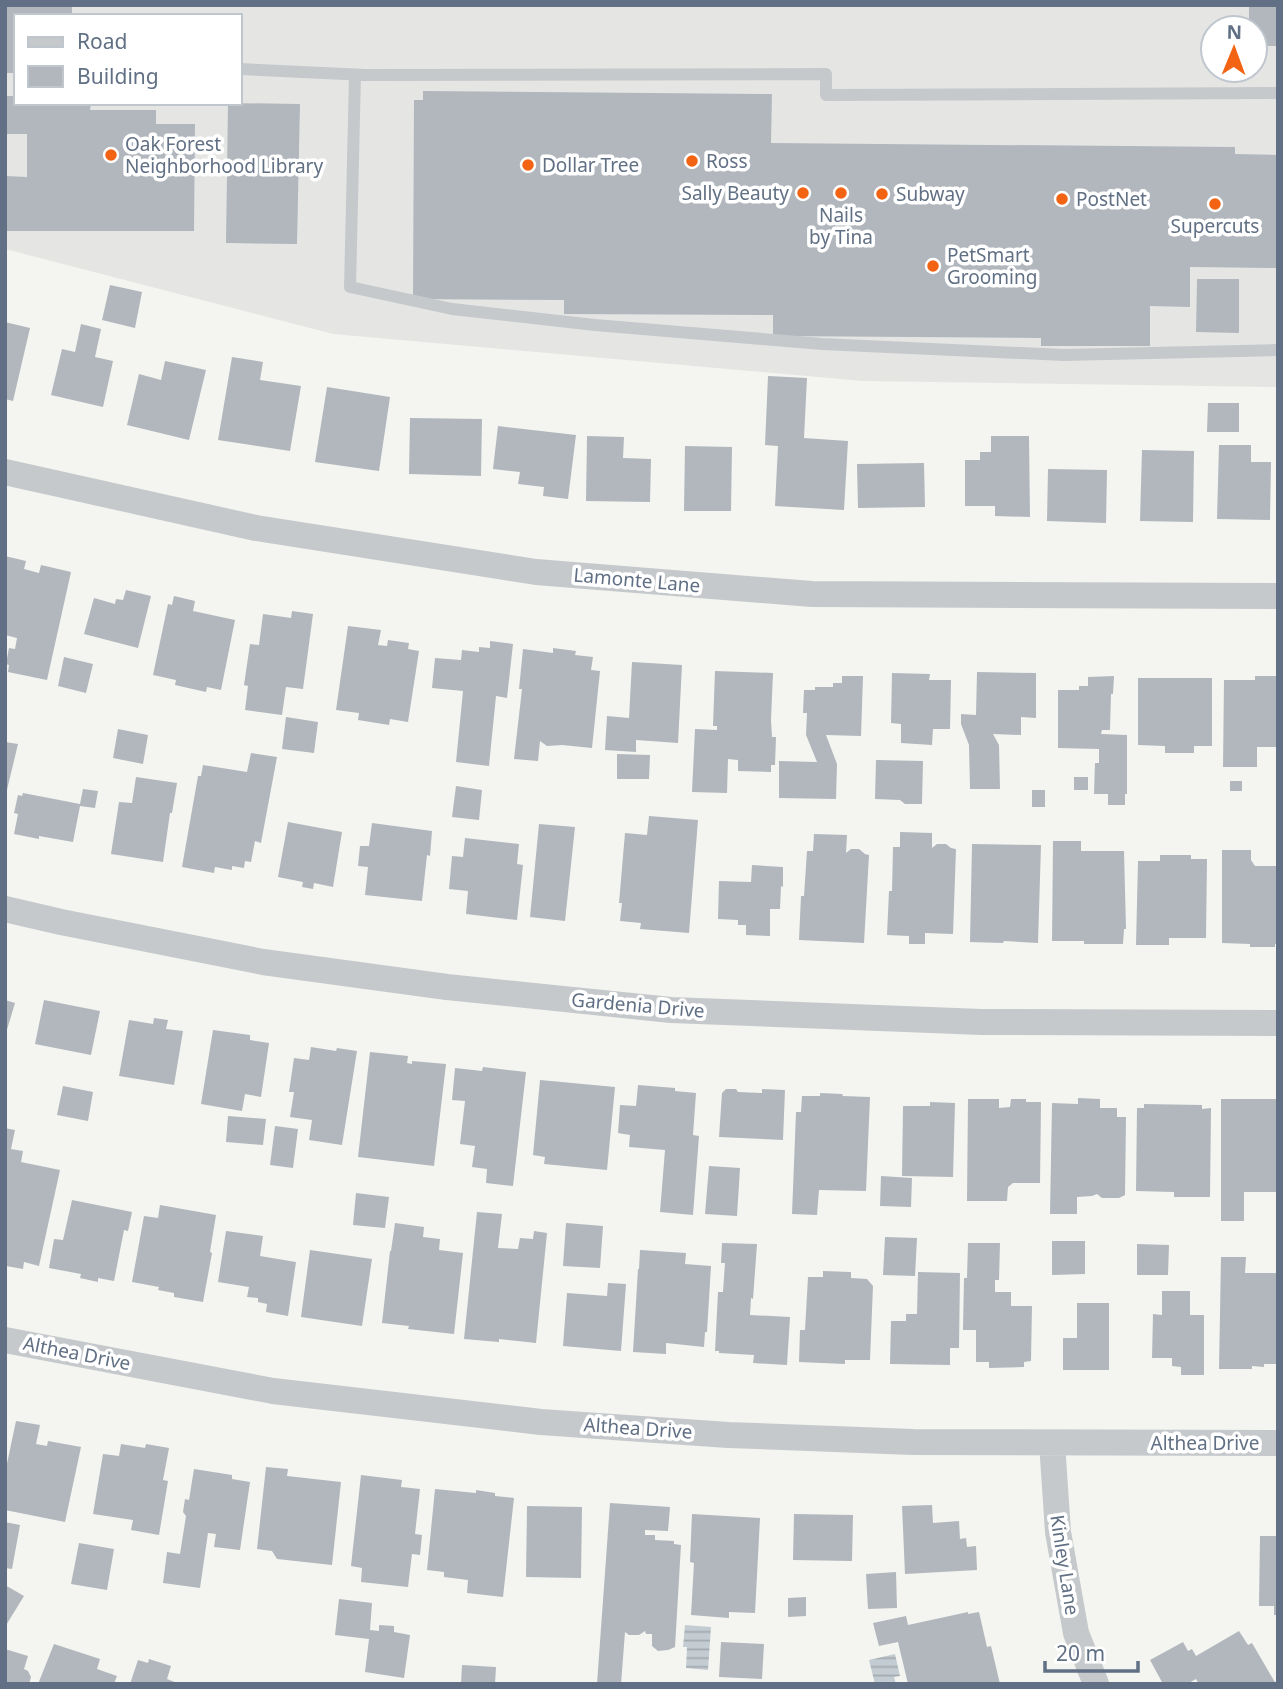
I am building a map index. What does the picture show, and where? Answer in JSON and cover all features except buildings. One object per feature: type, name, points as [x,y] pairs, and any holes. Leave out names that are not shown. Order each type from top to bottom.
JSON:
[{"type":"street","name":"Lamonte Lane","points":[[5,472],[256,528],[536,572],[811,594],[1278,596]]},
{"type":"street","name":"Gardenia Drive","points":[[5,909],[263,961],[447,987],[671,1010],[982,1022],[1278,1023]]},
{"type":"street","name":"Althea Drive","points":[[5,1340],[273,1391],[541,1422],[729,1435],[914,1442],[1278,1443]]},
{"type":"street","name":"Kinley Lane","points":[[1052,1443],[1058,1532],[1076,1633],[1096,1684]]},
{"type":"lane","points":[[242,69],[355,75],[826,74],[826,95],[1278,93]]},
{"type":"lane","points":[[355,75],[350,287],[465,310],[595,325],[822,344],[1064,355],[1278,350]]},
{"type":"shaded area","points":[[5,5],[1278,5],[1278,387],[862,381],[333,334],[5,249]]},
{"type":"shaded area","points":[[685,1625],[711,1627],[708,1670],[686,1668],[687,1647],[683,1647]]},
{"type":"shaded area","points":[[895,1654],[900,1676],[894,1677],[896,1684],[875,1684],[869,1660]]},
{"type":"place","name":"Oak Forest Neighborhood Library","points":[[111,155]]},
{"type":"place","name":"Ross","points":[[692,161]]},
{"type":"place","name":"Dollar Tree","points":[[528,165]]},
{"type":"place","name":"Sally Beauty","points":[[803,193]]},
{"type":"place","name":"Nails by Tina","points":[[841,193]]},
{"type":"place","name":"Subway","points":[[882,194]]},
{"type":"place","name":"PostNet","points":[[1062,199]]},
{"type":"place","name":"Supercuts","points":[[1215,204]]},
{"type":"place","name":"PetSmart Grooming","points":[[933,266]]}]
